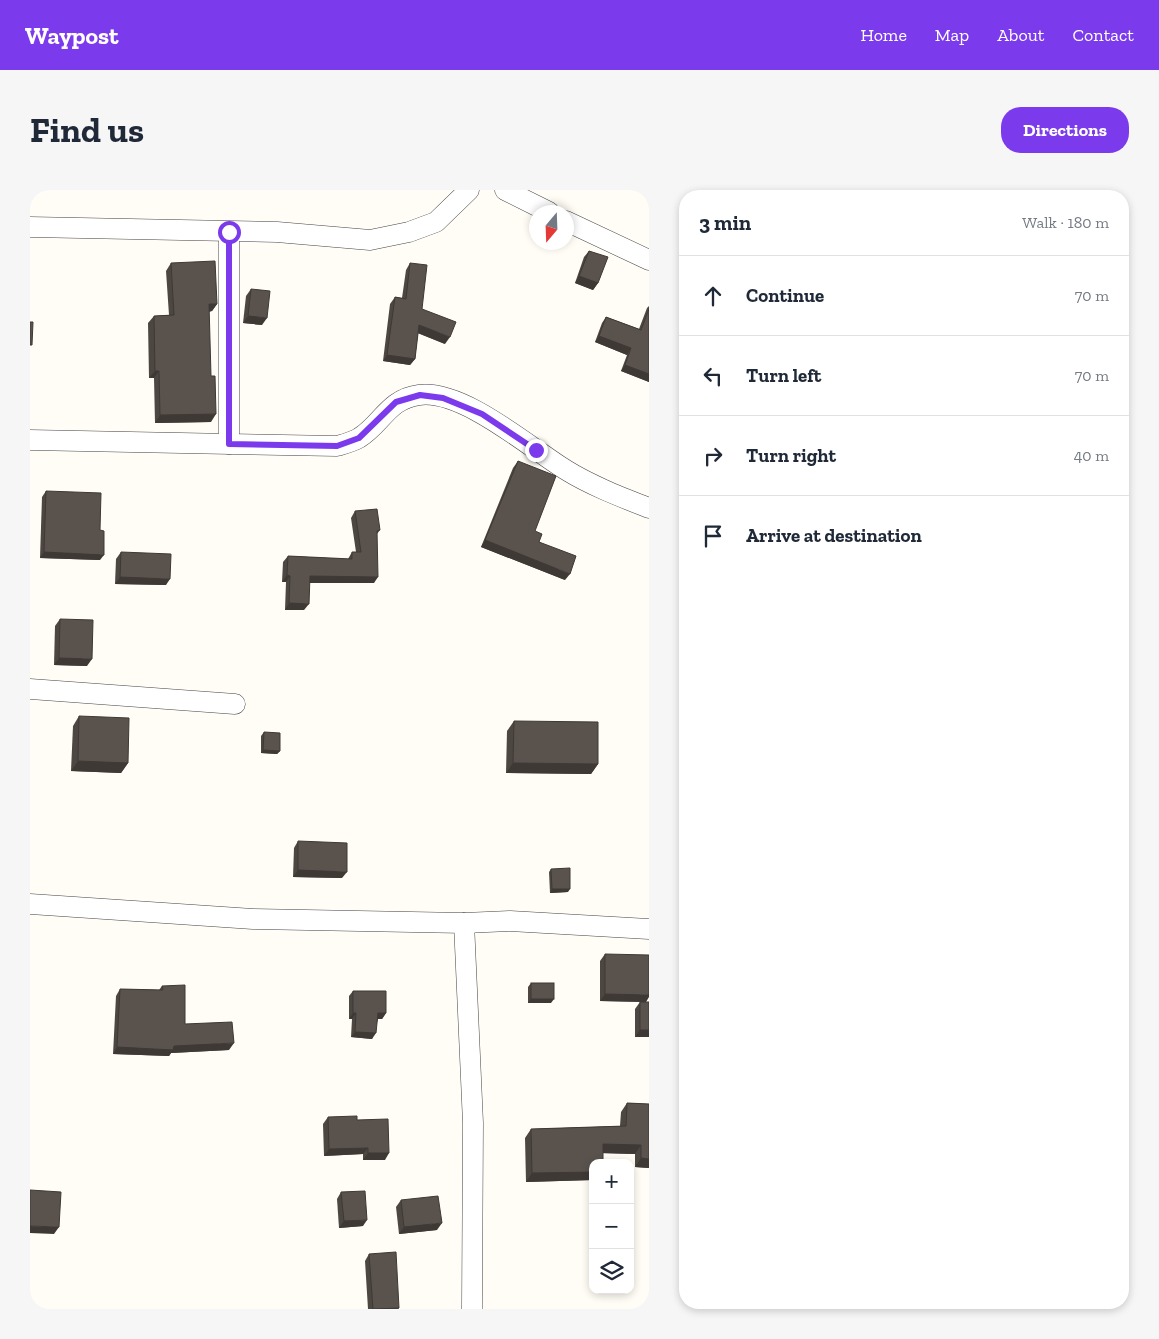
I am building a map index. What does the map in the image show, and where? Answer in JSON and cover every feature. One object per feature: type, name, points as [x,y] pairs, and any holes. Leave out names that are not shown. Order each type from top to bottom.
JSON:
[{"type":"street","points":[[30,227],[278,232],[370,240],[409,232],[436,222],[469,190]]},
{"type":"street","points":[[505,190],[535,205]]},
{"type":"street","points":[[574,225],[649,260]]},
{"type":"street","points":[[229,232],[229,444]]},
{"type":"street","points":[[30,440],[337,446],[359,438],[396,402],[420,395],[443,398],[482,414],[567,471],[611,493],[649,508]]},
{"type":"street","points":[[30,689],[235,704]]},
{"type":"street","points":[[30,904],[253,919],[464,923],[510,922],[649,929]]},
{"type":"street","points":[[464,923],[473,1123],[472,1309]]},
{"type":"building","points":[[589,251],[608,257],[598,283],[579,276]]},
{"type":"building","points":[[215,261],[217,304],[209,304],[211,376],[215,376],[216,414],[160,415],[159,371],[155,371],[154,316],[174,315],[171,263]]},
{"type":"building","points":[[410,263],[427,265],[422,309],[456,322],[450,337],[419,325],[415,359],[387,355],[395,297],[406,299]]},
{"type":"building","points":[[251,289],[270,291],[267,318],[248,316]]},
{"type":"building","points":[[649,309],[649,374],[625,365],[631,348],[599,336],[606,317],[641,330]]},
{"type":"building","points":[[30,322],[33,322],[32,345],[30,345]]},
{"type":"building","points":[[518,461],[556,476],[535,531],[542,534],[539,542],[576,556],[570,574],[485,540]]},
{"type":"building","points":[[46,491],[101,493],[100,530],[104,531],[104,555],[44,552]]},
{"type":"building","points":[[377,509],[380,530],[377,531],[378,577],[310,576],[309,604],[289,603],[290,576],[287,575],[288,556],[352,559],[352,552],[361,552],[355,511]]},
{"type":"building","points":[[121,552],[171,554],[170,579],[120,577]]},
{"type":"building","points":[[60,619],[93,620],[92,659],[59,658]]},
{"type":"building","points":[[79,716],[129,718],[128,763],[78,761]]},
{"type":"building","points":[[514,721],[598,722],[598,764],[513,763]]},
{"type":"building","points":[[264,732],[280,733],[280,751],[263,750]]},
{"type":"building","points":[[298,841],[347,843],[347,872],[298,870]]},
{"type":"building","points":[[570,868],[570,889],[552,889],[551,869]]},
{"type":"building","points":[[605,954],[649,955],[649,995],[605,994]]},
{"type":"building","points":[[531,983],[554,983],[554,999],[531,999]]},
{"type":"building","points":[[185,985],[185,1024],[232,1022],[234,1043],[174,1046],[173,1050],[117,1047],[120,989],[163,990],[162,986]]},
{"type":"building","points":[[353,991],[386,991],[386,1013],[378,1013],[376,1033],[355,1032],[356,1013],[353,1013]]},
{"type":"building","points":[[640,1002],[649,1002],[649,1030],[640,1030]]},
{"type":"building","points":[[627,1103],[649,1104],[649,1159],[641,1158],[641,1145],[603,1144],[603,1159],[589,1159],[589,1172],[532,1173],[531,1129],[626,1126]]},
{"type":"building","points":[[357,1116],[357,1120],[388,1119],[389,1153],[368,1153],[368,1148],[329,1149],[328,1117]]},
{"type":"building","points":[[30,1190],[61,1192],[59,1227],[30,1226]]},
{"type":"building","points":[[365,1191],[367,1220],[344,1221],[341,1192]]},
{"type":"building","points":[[438,1196],[442,1223],[404,1227],[401,1200]]},
{"type":"building","points":[[396,1252],[399,1308],[373,1309],[369,1254]]},
{"type":"route","points":[[229,232],[229,444],[337,446],[359,438],[396,402],[420,395],[443,398],[482,414],[536,450]]}]
